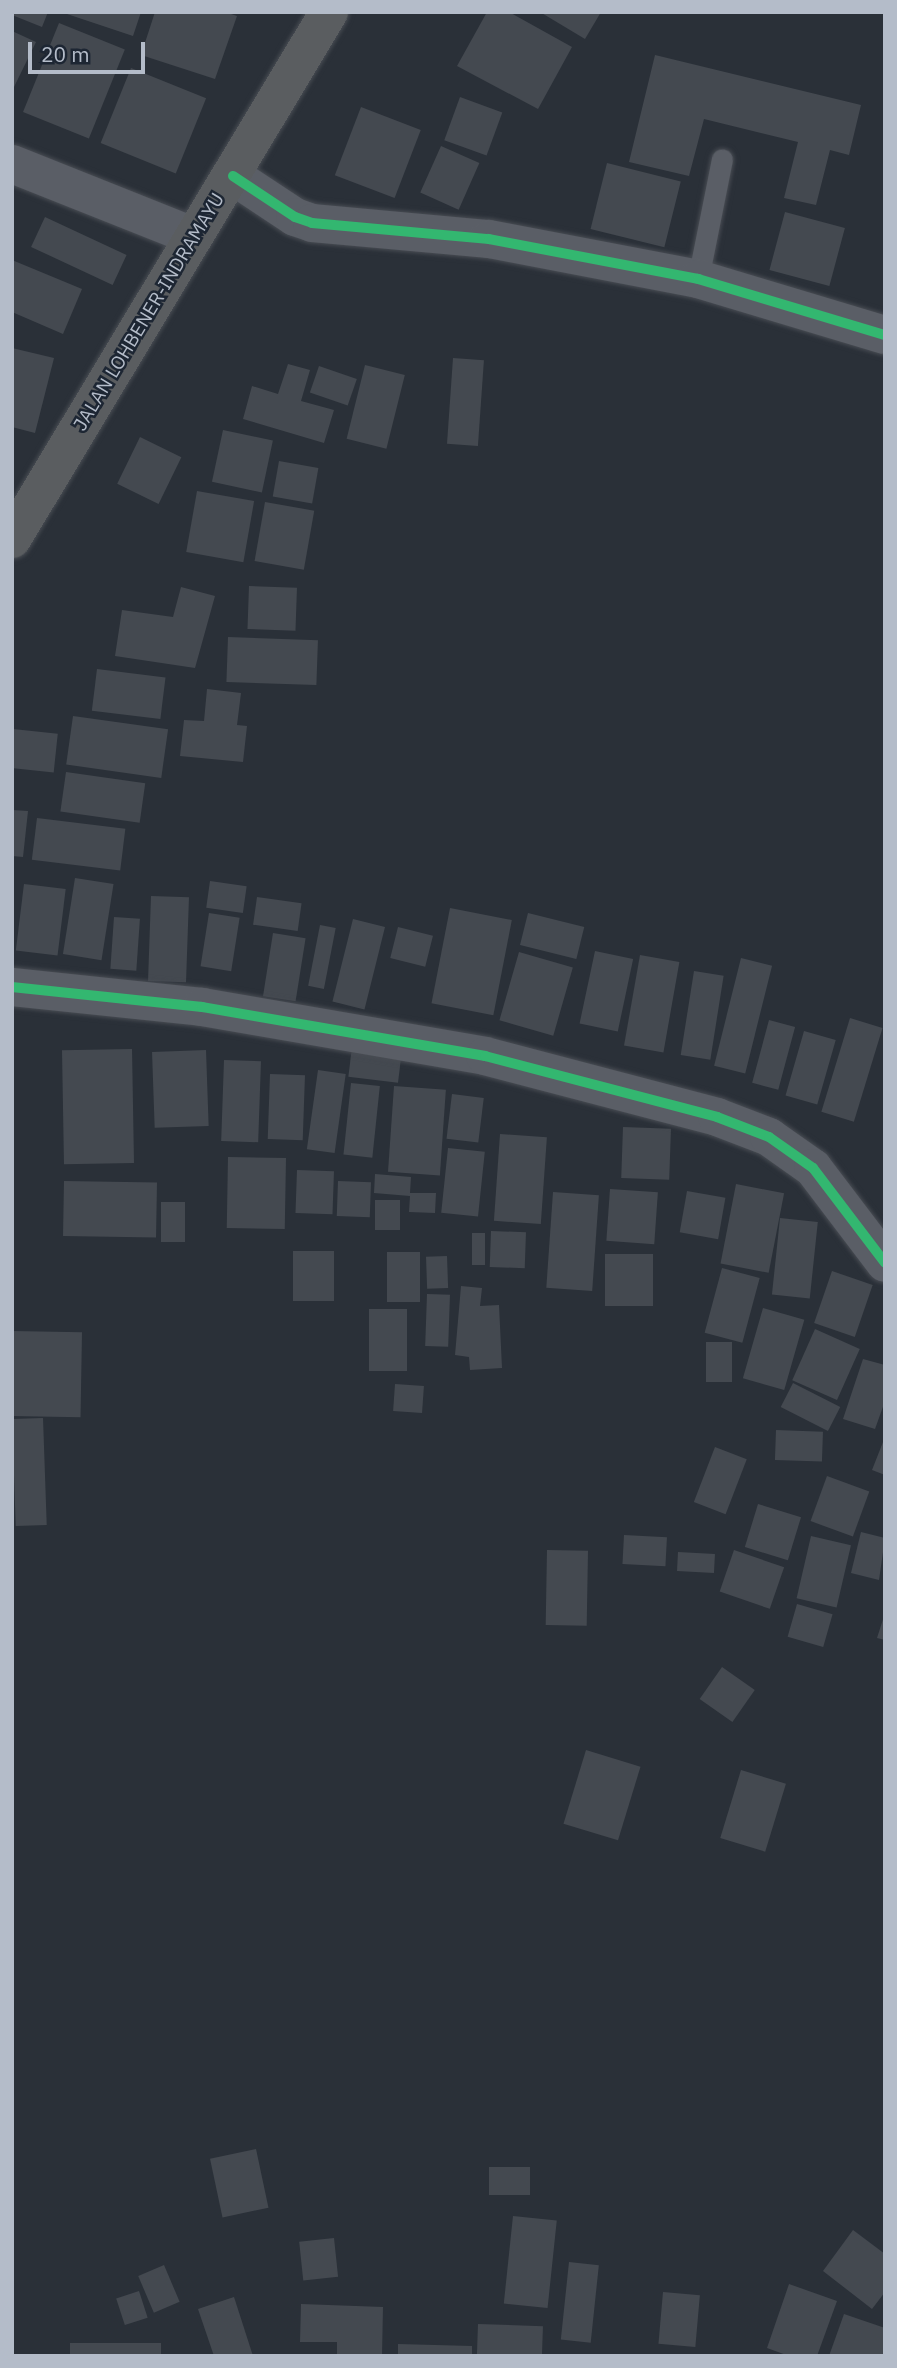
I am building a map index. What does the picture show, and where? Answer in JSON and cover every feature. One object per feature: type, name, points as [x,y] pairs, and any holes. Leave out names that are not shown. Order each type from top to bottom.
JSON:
[{"type":"highway","name":"JALAN LOHBENER-INDRAMAYU","points":[[12,539],[193,236],[245,184],[329,12]]},
{"type":"street","points":[[12,163],[193,236]]},
{"type":"street","points":[[245,184],[295,216],[328,225],[371,226],[489,239],[698,279],[885,335]]},
{"type":"street","points":[[12,988],[202,1007],[485,1056],[717,1117],[769,1137],[813,1168],[885,1263]]},
{"type":"lane","points":[[698,279],[722,159]]},
{"type":"building","points":[[12,12],[48,12],[42,27],[12,15]]},
{"type":"building","points":[[61,12],[141,12],[133,36]]},
{"type":"building","points":[[155,12],[225,12],[237,16],[215,79],[141,55]]},
{"type":"building","points":[[487,12],[509,12],[572,47],[538,109],[457,66]]},
{"type":"building","points":[[540,12],[601,12],[585,39]]},
{"type":"building","points":[[59,23],[125,50],[89,139],[23,112]]},
{"type":"building","points":[[12,31],[36,42],[14,87],[12,86]]},
{"type":"building","points":[[655,55],[861,105],[849,155],[830,150],[816,205],[784,198],[798,142],[704,119],[689,176],[629,162]]},
{"type":"building","points":[[131,68],[206,98],[176,173],[101,143]]},
{"type":"building","points":[[460,97],[502,112],[487,156],[444,140]]},
{"type":"building","points":[[361,107],[421,130],[395,198],[335,175]]},
{"type":"building","points":[[441,146],[479,163],[459,210],[420,193]]},
{"type":"building","points":[[607,163],[681,181],[664,247],[591,229]]},
{"type":"building","points":[[785,212],[845,228],[829,286],[769,270]]},
{"type":"building","points":[[45,217],[127,255],[113,285],[31,247]]},
{"type":"building","points":[[12,260],[82,289],[63,334],[12,312]]},
{"type":"building","points":[[12,348],[54,358],[35,433],[12,427]]},
{"type":"building","points":[[453,358],[484,360],[478,446],[447,444]]},
{"type":"building","points":[[288,364],[310,370],[301,401],[334,410],[324,443],[243,419],[252,386],[278,394]]},
{"type":"building","points":[[365,365],[405,375],[386,449],[347,439]]},
{"type":"building","points":[[319,366],[357,379],[348,405],[310,392]]},
{"type":"building","points":[[223,430],[273,441],[262,492],[212,482]]},
{"type":"building","points":[[140,437],[181,457],[159,504],[117,484]]},
{"type":"building","points":[[279,461],[318,468],[312,503],[273,496]]},
{"type":"building","points":[[197,491],[254,501],[243,562],[186,552]]},
{"type":"building","points":[[265,502],[314,511],[304,570],[255,561]]},
{"type":"building","points":[[249,586],[297,588],[295,631],[247,629]]},
{"type":"building","points":[[181,587],[215,596],[195,668],[115,656],[122,610],[173,617]]},
{"type":"building","points":[[228,637],[318,640],[316,685],[226,682]]},
{"type":"building","points":[[97,669],[165,677],[160,719],[92,711]]},
{"type":"building","points":[[207,689],[241,693],[237,725],[247,726],[243,762],[180,756],[184,720],[204,721]]},
{"type":"building","points":[[73,716],[168,729],[161,778],[66,765]]},
{"type":"building","points":[[13,729],[58,734],[54,772],[12,768]]},
{"type":"building","points":[[66,772],[145,783],[140,823],[60,812]]},
{"type":"building","points":[[12,810],[28,811],[23,857],[12,856]]},
{"type":"building","points":[[37,818],[125,829],[120,871],[32,860]]},
{"type":"building","points":[[75,878],[114,884],[101,960],[63,954]]},
{"type":"building","points":[[210,881],[247,886],[243,913],[206,908]]},
{"type":"building","points":[[24,884],[66,889],[58,956],[16,951]]},
{"type":"building","points":[[151,896],[189,897],[186,982],[148,981]]},
{"type":"building","points":[[257,897],[302,903],[298,931],[253,925]]},
{"type":"building","points":[[450,908],[512,920],[493,1015],[431,1003]]},
{"type":"building","points":[[209,913],[240,918],[231,971],[201,966]]},
{"type":"building","points":[[528,913],[584,927],[576,959],[520,945]]},
{"type":"building","points":[[114,917],[140,919],[136,971],[110,969]]},
{"type":"building","points":[[353,919],[385,927],[364,1009],[332,1001]]},
{"type":"building","points":[[320,925],[336,928],[324,989],[308,986]]},
{"type":"building","points":[[398,927],[433,936],[425,967],[390,958]]},
{"type":"building","points":[[273,933],[306,938],[296,1001],[263,996]]},
{"type":"building","points":[[595,951],[633,959],[618,1031],[580,1023]]},
{"type":"building","points":[[519,952],[573,967],[553,1036],[499,1020]]},
{"type":"building","points":[[640,955],[679,962],[663,1053],[624,1046]]},
{"type":"building","points":[[741,958],[772,966],[745,1073],[714,1066]]},
{"type":"building","points":[[694,971],[724,976],[710,1060],[681,1055]]},
{"type":"building","points":[[850,1018],[883,1028],[854,1122],[821,1112]]},
{"type":"building","points":[[769,1020],[795,1027],[778,1090],[752,1083]]},
{"type":"building","points":[[804,1031],[836,1040],[817,1105],[786,1095]]},
{"type":"building","points":[[352,1047],[402,1053],[398,1083],[348,1077]]},
{"type":"building","points":[[132,1049],[134,1163],[64,1164],[62,1050]]},
{"type":"building","points":[[206,1050],[209,1126],[155,1128],[152,1052]]},
{"type":"building","points":[[224,1060],[261,1061],[258,1142],[221,1141]]},
{"type":"building","points":[[318,1070],[346,1074],[335,1153],[307,1149]]},
{"type":"building","points":[[270,1074],[305,1075],[303,1140],[268,1139]]},
{"type":"building","points":[[351,1083],[380,1086],[372,1158],[343,1155]]},
{"type":"building","points":[[394,1086],[446,1090],[440,1175],[388,1172]]},
{"type":"building","points":[[452,1094],[484,1098],[478,1143],[447,1139]]},
{"type":"building","points":[[623,1127],[671,1129],[669,1180],[621,1178]]},
{"type":"building","points":[[500,1134],[547,1137],[541,1224],[494,1221]]},
{"type":"building","points":[[448,1148],[485,1152],[478,1217],[441,1213]]},
{"type":"building","points":[[228,1157],[286,1158],[285,1229],[227,1228]]},
{"type":"building","points":[[297,1170],[334,1171],[332,1214],[295,1213]]},
{"type":"building","points":[[375,1174],[411,1177],[410,1193],[436,1193],[435,1213],[409,1212],[410,1196],[374,1193]]},
{"type":"building","points":[[64,1181],[157,1183],[156,1238],[63,1236]]},
{"type":"building","points":[[338,1181],[371,1182],[370,1217],[337,1216]]},
{"type":"building","points":[[736,1184],[784,1193],[769,1273],[721,1264]]},
{"type":"building","points":[[610,1189],[658,1192],[654,1244],[606,1241]]},
{"type":"building","points":[[687,1191],[725,1198],[718,1239],[680,1232]]},
{"type":"building","points":[[553,1192],[599,1195],[592,1291],[546,1288]]},
{"type":"building","points":[[375,1200],[400,1200],[400,1230],[375,1230]]},
{"type":"building","points":[[161,1202],[185,1202],[185,1242],[161,1242]]},
{"type":"building","points":[[780,1218],[818,1222],[810,1299],[772,1295]]},
{"type":"building","points":[[491,1231],[526,1232],[525,1268],[490,1267]]},
{"type":"building","points":[[472,1233],[485,1233],[485,1265],[472,1265]]},
{"type":"building","points":[[293,1251],[334,1251],[334,1301],[293,1301]]},
{"type":"building","points":[[387,1252],[420,1252],[420,1302],[387,1302]]},
{"type":"building","points":[[605,1254],[653,1254],[653,1306],[605,1306]]},
{"type":"building","points":[[447,1256],[448,1288],[427,1289],[426,1257]]},
{"type":"building","points":[[722,1268],[760,1278],[742,1343],[705,1333]]},
{"type":"building","points":[[832,1271],[873,1285],[855,1337],[814,1323]]},
{"type":"building","points":[[461,1286],[482,1288],[480,1306],[499,1305],[502,1368],[470,1370],[469,1357],[455,1355]]},
{"type":"building","points":[[427,1294],[450,1295],[448,1347],[425,1346]]},
{"type":"building","points":[[763,1308],[804,1320],[784,1390],[743,1378]]},
{"type":"building","points":[[369,1309],[407,1309],[407,1371],[369,1371]]},
{"type":"building","points":[[815,1329],[860,1349],[837,1400],[792,1380]]},
{"type":"building","points":[[12,1331],[82,1332],[81,1417],[12,1416]]},
{"type":"building","points":[[706,1342],[732,1342],[732,1382],[706,1382]]},
{"type":"building","points":[[863,1359],[885,1365],[885,1401],[875,1429],[843,1419]]},
{"type":"building","points":[[793,1383],[840,1407],[828,1431],[781,1407]]},
{"type":"building","points":[[395,1384],[424,1386],[422,1413],[393,1411]]},
{"type":"building","points":[[43,1418],[47,1525],[16,1526],[12,1419]]},
{"type":"building","points":[[776,1430],[823,1432],[822,1462],[775,1460]]},
{"type":"building","points":[[885,1437],[885,1475],[872,1470]]},
{"type":"building","points":[[715,1447],[747,1459],[726,1514],[694,1502]]},
{"type":"building","points":[[827,1476],[869,1491],[853,1536],[811,1521]]},
{"type":"building","points":[[758,1504],[801,1517],[788,1560],[745,1547]]},
{"type":"building","points":[[861,1532],[885,1538],[879,1580],[851,1573]]},
{"type":"building","points":[[624,1535],[667,1537],[665,1566],[622,1564]]},
{"type":"building","points":[[811,1536],[851,1545],[837,1608],[797,1598]]},
{"type":"building","points":[[547,1550],[588,1551],[587,1626],[546,1625]]},
{"type":"building","points":[[734,1550],[784,1567],[770,1609],[720,1592]]},
{"type":"building","points":[[678,1552],[715,1554],[714,1573],[677,1571]]},
{"type":"building","points":[[797,1604],[833,1614],[823,1647],[788,1637]]},
{"type":"building","points":[[885,1613],[885,1640],[877,1638]]},
{"type":"building","points":[[722,1667],[755,1690],[732,1722],[700,1699]]},
{"type":"building","points":[[586,1750],[641,1767],[618,1840],[563,1824]]},
{"type":"building","points":[[741,1770],[786,1784],[765,1852],[720,1838]]},
{"type":"building","points":[[256,2149],[268,2208],[223,2217],[210,2159]]},
{"type":"building","points":[[489,2167],[530,2167],[530,2195],[489,2195]]},
{"type":"building","points":[[513,2216],[557,2221],[548,2308],[504,2304]]},
{"type":"building","points":[[853,2230],[885,2254],[885,2292],[872,2309],[823,2271]]},
{"type":"building","points":[[334,2238],[338,2277],[303,2280],[299,2242]]},
{"type":"building","points":[[569,2262],[599,2265],[591,2343],[561,2340]]},
{"type":"building","points":[[164,2265],[180,2302],[154,2313],[138,2276]]},
{"type":"building","points":[[789,2284],[837,2301],[817,2356],[789,2356],[767,2348]]},
{"type":"building","points":[[139,2291],[148,2318],[125,2325],[116,2298]]},
{"type":"building","points":[[663,2292],[700,2295],[695,2347],[658,2344]]},
{"type":"building","points":[[234,2297],[253,2356],[214,2356],[198,2309]]},
{"type":"building","points":[[301,2304],[383,2307],[382,2356],[337,2356],[337,2342],[300,2342]]},
{"type":"building","points":[[844,2314],[885,2328],[885,2356],[829,2356]]},
{"type":"building","points":[[478,2324],[543,2326],[542,2356],[477,2356]]},
{"type":"building","points":[[70,2343],[161,2343],[161,2356],[70,2356]]},
{"type":"building","points":[[398,2344],[472,2346],[472,2356],[398,2356]]},
{"type":"cycle path","points":[[233,176],[295,217],[312,223],[489,239],[698,279],[885,335]]},
{"type":"cycle path","points":[[12,987],[202,1007],[485,1056],[717,1117],[769,1137],[813,1168],[885,1263]]}]
